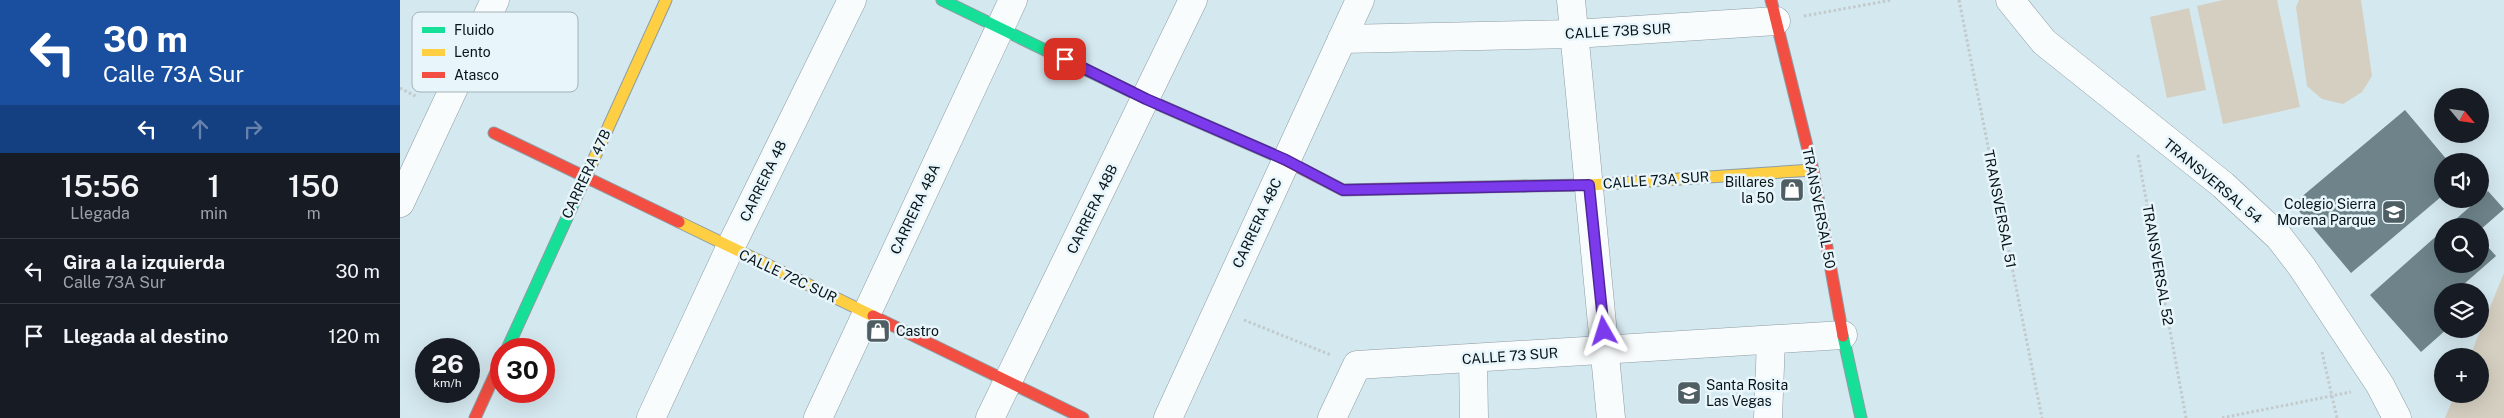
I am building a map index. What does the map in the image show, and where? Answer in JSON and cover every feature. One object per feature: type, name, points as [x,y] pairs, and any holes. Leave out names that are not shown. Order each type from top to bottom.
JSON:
[{"type":"street","points":[[489,12],[495,0]]},
{"type":"street","name":"CARRERA 47B","points":[[512,338],[666,0]]},
{"type":"street","name":"CARRERA 48","points":[[651,418],[730,248],[852,0]]},
{"type":"street","name":"CALLE 73A SUR","points":[[942,0],[1146,99],[1286,160],[1343,190],[1589,185],[1813,170]]},
{"type":"street","name":"CARRERA 48A","points":[[818,418],[1012,0]]},
{"type":"street","name":"CARRERA 48B","points":[[990,418],[1006,381],[1193,0]]},
{"type":"street","name":"CARRERA 48C","points":[[1168,418],[1360,0]]},
{"type":"street","points":[[1571,0],[1606,349],[1611,418]]},
{"type":"street","name":"TRANSVERSAL 54","points":[[2010,0],[2044,42],[2223,185],[2279,237],[2302,266],[2380,385],[2397,418]]},
{"type":"street","name":"CALLE 73B SUR","points":[[1342,39],[1574,34],[1774,11]]},
{"type":"street","name":"TRANSVERSAL 50","points":[[1774,11],[1813,170],[1843,335],[1861,418]]},
{"type":"street","points":[[400,203],[452,92]]},
{"type":"street","name":"CALLE 72C SUR","points":[[494,133],[584,179],[1083,418]]},
{"type":"street","name":"CALLE 73 SUR","points":[[1357,365],[1843,335]]},
{"type":"street","points":[[1768,418],[1770,340]]},
{"type":"street","points":[[1473,358],[1474,418]]},
{"type":"street","points":[[1332,418],[1357,365]]},
{"type":"street","points":[[475,418],[490,385]]},
{"type":"path","points":[[1774,11],[1892,0]]},
{"type":"path","name":"TRANSVERSAL 51","points":[[1959,0],[2042,418]]},
{"type":"path","name":"TRANSVERSAL 52","points":[[2130,112],[2186,418]]},
{"type":"path","points":[[1217,310],[1357,365]]},
{"type":"path","points":[[2222,418],[2380,385]]},
{"type":"shaded area","points":[[2223,0],[2277,0],[2300,107],[2223,124],[2197,6]]},
{"type":"shaded area","points":[[2299,0],[2361,0],[2372,76],[2362,92],[2343,104],[2322,99],[2307,86],[2296,7]]},
{"type":"shaded area","points":[[2189,8],[2206,90],[2167,98],[2150,17]]},
{"type":"shaded area","points":[[2504,273],[2504,418],[2445,418],[2451,403],[2489,403],[2489,348],[2473,348],[2477,338],[2489,338],[2489,310]]},
{"type":"building","points":[[2405,110],[2441,153],[2434,153],[2434,203],[2351,273],[2293,204]]},
{"type":"building","points":[[2489,192],[2504,209],[2489,222],[2489,218],[2457,218],[2469,208],[2489,208]]},
{"type":"building","points":[[2434,238],[2434,273],[2477,273],[2465,283],[2434,283],[2434,338],[2437,338],[2421,352],[2370,295]]},
{"type":"building","points":[[2489,248],[2496,256],[2489,262]]},
{"type":"traffic: fast","points":[[942,0],[1146,99],[1281,158]]},
{"type":"traffic: fast","points":[[512,338],[592,163]]},
{"type":"traffic: fast","points":[[1843,336],[1861,418]]},
{"type":"traffic: slow","points":[[592,163],[666,0]]},
{"type":"traffic: slow","points":[[1525,186],[1589,185],[1813,170]]},
{"type":"traffic: slow","points":[[679,222],[873,316]]},
{"type":"traffic: jam","points":[[1771,0],[1813,170],[1843,336]]},
{"type":"traffic: jam","points":[[494,133],[679,222]]},
{"type":"traffic: jam","points":[[1281,158],[1343,190],[1525,186]]},
{"type":"traffic: jam","points":[[873,316],[1083,418]]},
{"type":"traffic: jam","points":[[475,418],[490,385]]},
{"type":"place","name":"Billares la 50","points":[[1792,190]]},
{"type":"place","name":"Colegio Sierra Morena Parque","points":[[2394,212]]},
{"type":"place","name":"Castro","points":[[878,331]]},
{"type":"place","name":"Santa Rosita Las Vegas","points":[[1689,393]]},
{"type":"route","points":[[1065,59],[1146,99],[1286,160],[1343,190],[1589,185],[1604,331]]}]
